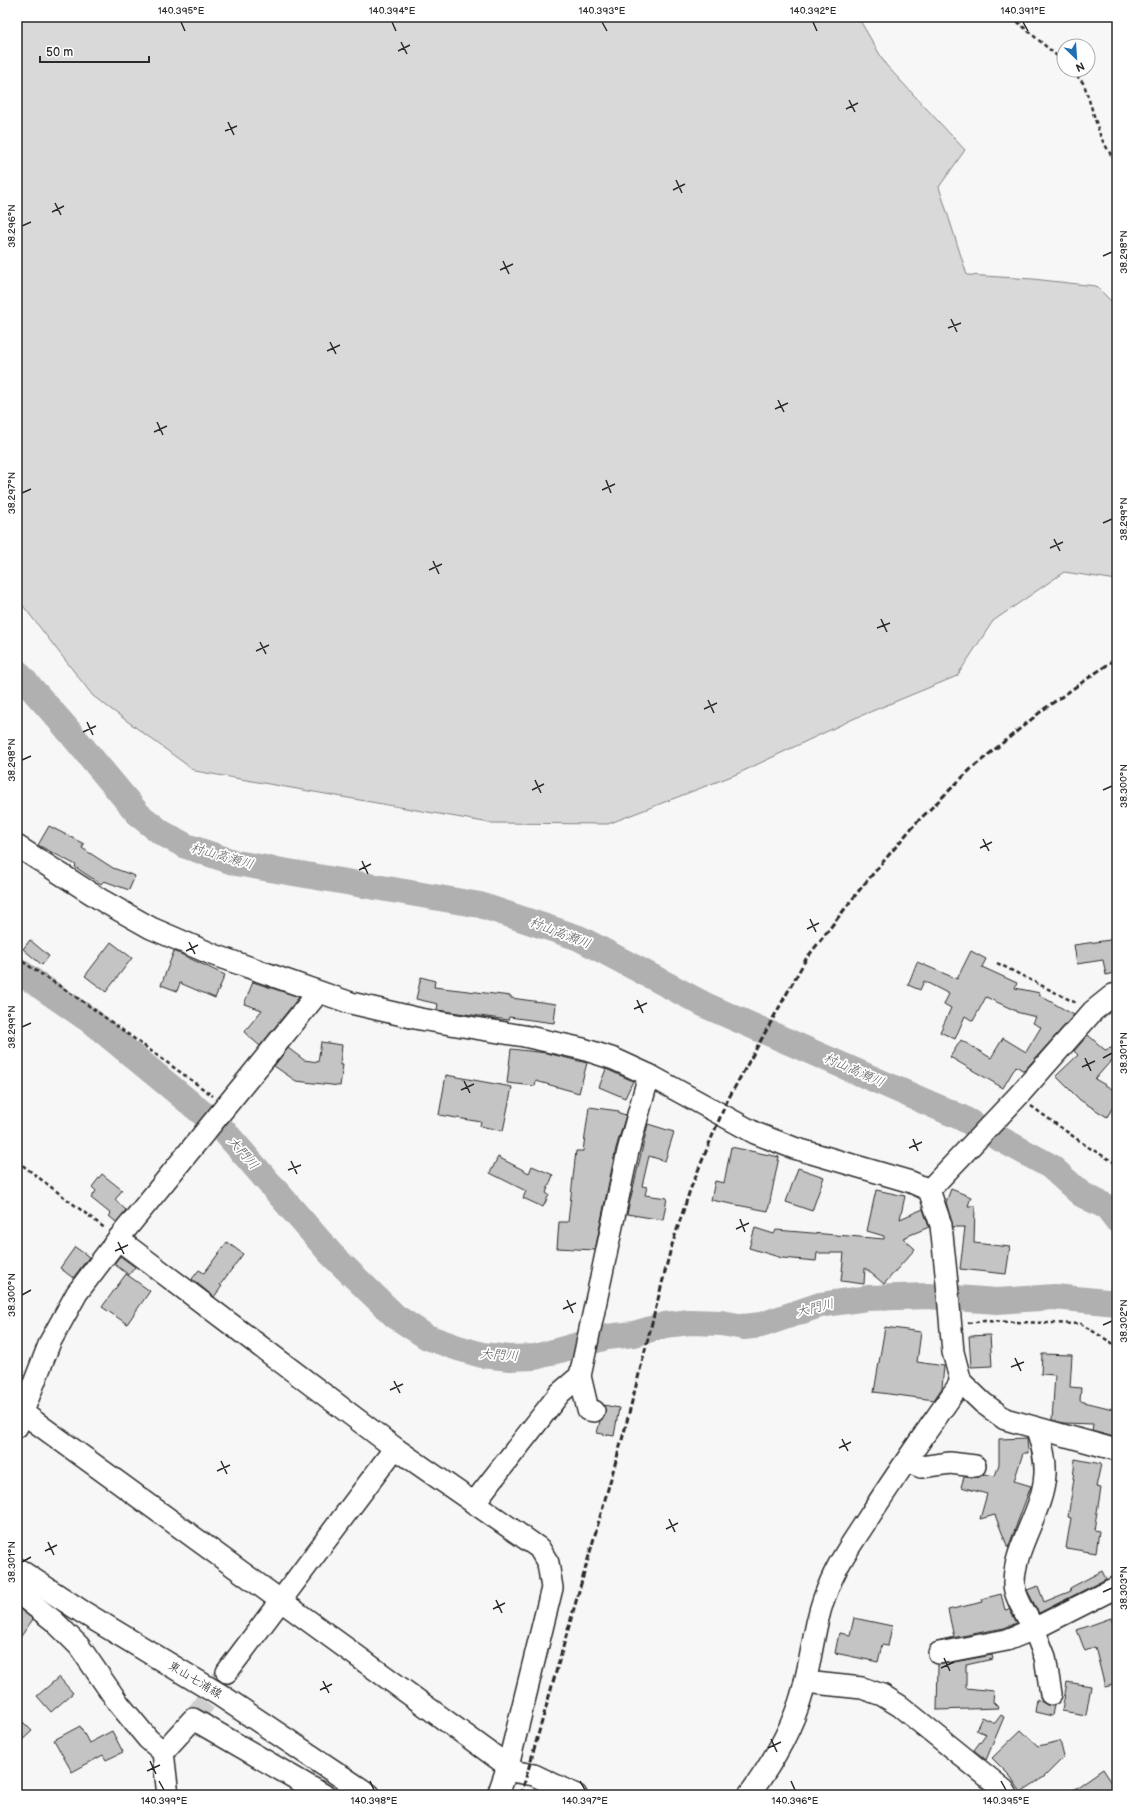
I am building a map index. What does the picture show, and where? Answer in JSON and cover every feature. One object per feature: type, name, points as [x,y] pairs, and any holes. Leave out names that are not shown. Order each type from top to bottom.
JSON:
[{"type":"main road","name":"東山七浦線","points":[[17,1569],[81,1611],[220,1695],[369,1795]]},
{"type":"street","points":[[17,846],[103,901],[151,928],[214,955],[318,993],[351,1003],[420,1019],[524,1036],[583,1049],[614,1059],[649,1075],[755,1133],[794,1148],[910,1182],[929,1190],[941,1225],[948,1283],[953,1352],[961,1382],[983,1403],[1005,1419],[1117,1450]]},
{"type":"street","points":[[318,993],[197,1140],[77,1293],[50,1342],[20,1420],[280,1601],[508,1766],[517,1772],[534,1775],[576,1795]]},
{"type":"street","points":[[929,1190],[1018,1096],[1093,1011],[1113,995],[1117,994]]},
{"type":"street","points":[[594,1410],[588,1410],[580,1376],[628,1151],[649,1075]]},
{"type":"street","points":[[118,1239],[395,1448],[539,1548],[548,1563],[552,1588],[508,1766],[498,1795]]},
{"type":"street","points":[[474,1503],[560,1393],[580,1376]]},
{"type":"street","points":[[749,1795],[774,1757],[788,1730],[805,1682],[816,1622],[835,1572],[877,1505],[961,1382]]},
{"type":"street","points":[[1037,1429],[1044,1456],[1045,1474],[1042,1492],[1019,1552],[1014,1583],[1019,1600],[1034,1629],[1045,1657],[1051,1694]]},
{"type":"street","points":[[227,1672],[395,1448]]},
{"type":"street","points":[[907,1461],[920,1467],[950,1463],[975,1466]]},
{"type":"street","points":[[939,1653],[1007,1640],[1034,1629],[1117,1587]]},
{"type":"street","points":[[17,1592],[54,1621],[79,1646],[119,1704],[148,1739],[163,1752],[168,1795]]},
{"type":"street","points":[[79,1646],[81,1611]]},
{"type":"street","points":[[805,1682],[862,1688],[882,1695],[900,1706],[1004,1790],[1007,1795]]},
{"type":"street","points":[[163,1752],[192,1719],[324,1795]]},
{"type":"path","points":[[1012,17],[1056,55]]},
{"type":"path","points":[[1079,78],[1084,84],[1101,138],[1117,165]]},
{"type":"path","points":[[17,958],[88,1005],[223,1108]]},
{"type":"path","points":[[998,963],[1093,1011]]},
{"type":"path","points":[[1018,1096],[1088,1147],[1117,1164]]},
{"type":"path","points":[[17,1161],[118,1239]]},
{"type":"path","points":[[950,1319],[1081,1324],[1117,1346]]},
{"type":"shaded area","points":[[17,17],[858,17],[886,65],[965,150],[939,187],[967,275],[1033,279],[1096,286],[1117,307],[1117,580],[1064,572],[993,621],[957,676],[853,719],[737,774],[608,824],[490,823],[195,771],[93,696],[17,598]]},
{"type":"building","points":[[49,826],[84,844],[82,848],[113,868],[135,876],[129,890],[104,881],[101,884],[75,867],[76,865],[38,845]]},
{"type":"building","points":[[1117,939],[1117,972],[1106,975],[1103,960],[1077,964],[1074,945]]},
{"type":"building","points":[[30,940],[49,956],[42,965],[23,949]]},
{"type":"building","points":[[111,942],[132,958],[106,992],[85,976]]},
{"type":"building","points":[[174,951],[225,975],[215,998],[180,983],[177,991],[161,985]]},
{"type":"building","points":[[971,951],[986,959],[982,967],[1017,983],[1015,988],[1040,993],[1039,995],[1074,1015],[1024,1071],[1016,1066],[1003,1088],[950,1057],[961,1040],[991,1058],[1003,1038],[1026,1052],[1041,1027],[1033,1023],[1036,1017],[1016,1012],[986,997],[973,1021],[965,1016],[955,1039],[940,1032],[951,1008],[944,1004],[949,994],[924,981],[920,990],[908,985],[917,962],[957,979]]},
{"type":"building","points":[[421,977],[435,981],[434,987],[511,996],[511,998],[556,1004],[554,1023],[509,1017],[508,1020],[437,1010],[438,1004],[416,999]]},
{"type":"building","points":[[253,982],[299,997],[260,1046],[244,1032],[262,1010],[244,1004]]},
{"type":"building","points":[[1088,1035],[1105,1050],[1117,1046],[1117,1054],[1095,1079],[1117,1092],[1117,1100],[1107,1117],[1080,1100],[1056,1076],[1078,1055],[1074,1051]]},
{"type":"building","points":[[321,1042],[342,1045],[340,1065],[343,1065],[340,1086],[296,1081],[274,1066],[288,1048],[304,1060],[318,1062]]},
{"type":"building","points":[[511,1049],[547,1053],[587,1063],[579,1093],[536,1081],[535,1086],[507,1083]]},
{"type":"building","points":[[606,1069],[633,1081],[625,1098],[599,1087]]},
{"type":"building","points":[[446,1075],[512,1087],[503,1131],[480,1126],[481,1122],[439,1115]]},
{"type":"building","points":[[589,1107],[619,1111],[619,1113],[626,1115],[616,1148],[595,1250],[557,1248],[559,1222],[568,1222],[576,1151],[583,1151]]},
{"type":"building","points":[[648,1124],[674,1132],[665,1161],[649,1156],[642,1186],[647,1187],[645,1195],[667,1198],[663,1220],[627,1214]]},
{"type":"building","points":[[731,1147],[779,1157],[768,1211],[711,1200],[715,1181],[724,1183]]},
{"type":"building","points":[[498,1157],[529,1173],[532,1166],[553,1175],[546,1193],[549,1195],[543,1207],[523,1198],[526,1191],[490,1173]]},
{"type":"building","points":[[798,1168],[824,1177],[812,1211],[786,1202]]},
{"type":"building","points":[[102,1174],[122,1190],[115,1200],[126,1210],[116,1222],[109,1216],[111,1214],[91,1198],[96,1191],[92,1187]]},
{"type":"building","points":[[951,1189],[971,1197],[968,1206],[975,1206],[974,1243],[1010,1247],[1006,1274],[960,1269],[965,1227],[953,1227],[946,1202]]},
{"type":"building","points":[[876,1190],[905,1196],[900,1219],[923,1209],[929,1227],[903,1238],[915,1249],[884,1284],[865,1268],[864,1284],[841,1281],[844,1253],[817,1253],[816,1261],[782,1258],[749,1248],[755,1228],[774,1234],[776,1230],[884,1239],[884,1236],[867,1231]]},
{"type":"building","points":[[227,1242],[243,1254],[220,1285],[222,1286],[214,1297],[192,1279],[199,1270],[204,1273]]},
{"type":"building","points":[[75,1247],[89,1257],[73,1278],[60,1268]]},
{"type":"building","points":[[120,1256],[135,1267],[129,1275],[114,1264]]},
{"type":"building","points":[[126,1274],[150,1291],[127,1324],[102,1307]]},
{"type":"building","points":[[885,1327],[921,1332],[917,1362],[944,1366],[942,1388],[934,1400],[874,1392]]},
{"type":"building","points":[[990,1335],[992,1366],[971,1367],[969,1336]]},
{"type":"building","points":[[1042,1354],[1072,1355],[1070,1387],[1081,1388],[1080,1401],[1117,1410],[1117,1438],[1092,1431],[1093,1424],[1063,1423],[1052,1420],[1055,1375],[1041,1374]]},
{"type":"building","points":[[604,1405],[619,1408],[614,1436],[597,1433],[600,1421],[606,1413]]},
{"type":"building","points":[[1027,1438],[1028,1453],[1023,1453],[1014,1481],[1031,1486],[1008,1548],[995,1515],[980,1519],[987,1494],[961,1487],[964,1477],[979,1477],[984,1474],[995,1476],[999,1464],[999,1439]]},
{"type":"building","points":[[1075,1459],[1101,1464],[1096,1487],[1101,1488],[1094,1530],[1099,1531],[1096,1553],[1066,1548],[1071,1518],[1068,1517],[1074,1479]]},
{"type":"building","points":[[1102,1571],[1106,1579],[1039,1613],[1027,1590],[1038,1586],[1044,1602],[1071,1591],[1070,1588]]},
{"type":"building","points":[[1001,1594],[1005,1610],[1009,1609],[1017,1623],[1004,1628],[936,1641],[954,1637],[948,1610],[983,1602],[982,1599]]},
{"type":"building","points":[[17,1607],[33,1619],[17,1642]]},
{"type":"building","points":[[854,1618],[892,1626],[888,1646],[882,1645],[878,1662],[835,1653],[839,1633],[850,1635]]},
{"type":"building","points":[[1111,1618],[1117,1635],[1117,1684],[1105,1687],[1095,1647],[1085,1651],[1077,1630]]},
{"type":"building","points":[[992,1655],[993,1659],[966,1665],[966,1688],[994,1691],[993,1702],[999,1708],[937,1710],[938,1665]]},
{"type":"building","points":[[59,1677],[73,1693],[51,1712],[37,1696]]},
{"type":"building","points":[[1067,1682],[1091,1686],[1086,1715],[1062,1711]]},
{"type":"building","points":[[1037,1699],[1047,1705],[1054,1705],[1052,1716],[1035,1712]]},
{"type":"building","points":[[1001,1715],[1004,1717],[986,1760],[974,1750],[986,1734],[976,1730],[982,1717],[995,1723]]},
{"type":"building","points":[[17,1716],[32,1731],[17,1745]]},
{"type":"building","points":[[80,1726],[89,1743],[112,1731],[123,1752],[106,1760],[103,1755],[72,1772],[54,1740]]},
{"type":"building","points":[[1021,1730],[1038,1746],[1060,1741],[1064,1757],[1044,1777],[1021,1792],[1010,1776],[992,1758]]},
{"type":"building","points":[[1103,1769],[1116,1789],[1107,1795],[1066,1795]]},
{"type":"waterway","name":"村山高瀬川","points":[[17,672],[63,724],[139,815],[162,833],[186,846],[236,863],[480,905],[579,938],[707,1006],[960,1117],[1050,1166],[1081,1194],[1107,1207],[1117,1220]]},
{"type":"waterway","name":"大門川","points":[[17,970],[92,1022],[224,1131],[331,1254],[395,1316],[427,1337],[458,1348],[482,1355],[510,1358],[535,1357],[607,1337],[634,1334],[665,1325],[690,1322],[721,1323],[744,1327],[761,1325],[820,1305],[868,1298],[928,1296],[997,1301],[1054,1297],[1117,1303]]},
{"type":"tunnel","points":[[193,1719],[227,1672]]},
{"type":"railway","points":[[521,1795],[625,1429],[671,1248],[690,1190],[726,1103],[806,959],[861,888],[915,824],[972,768],[1044,709],[1117,658]]}]
